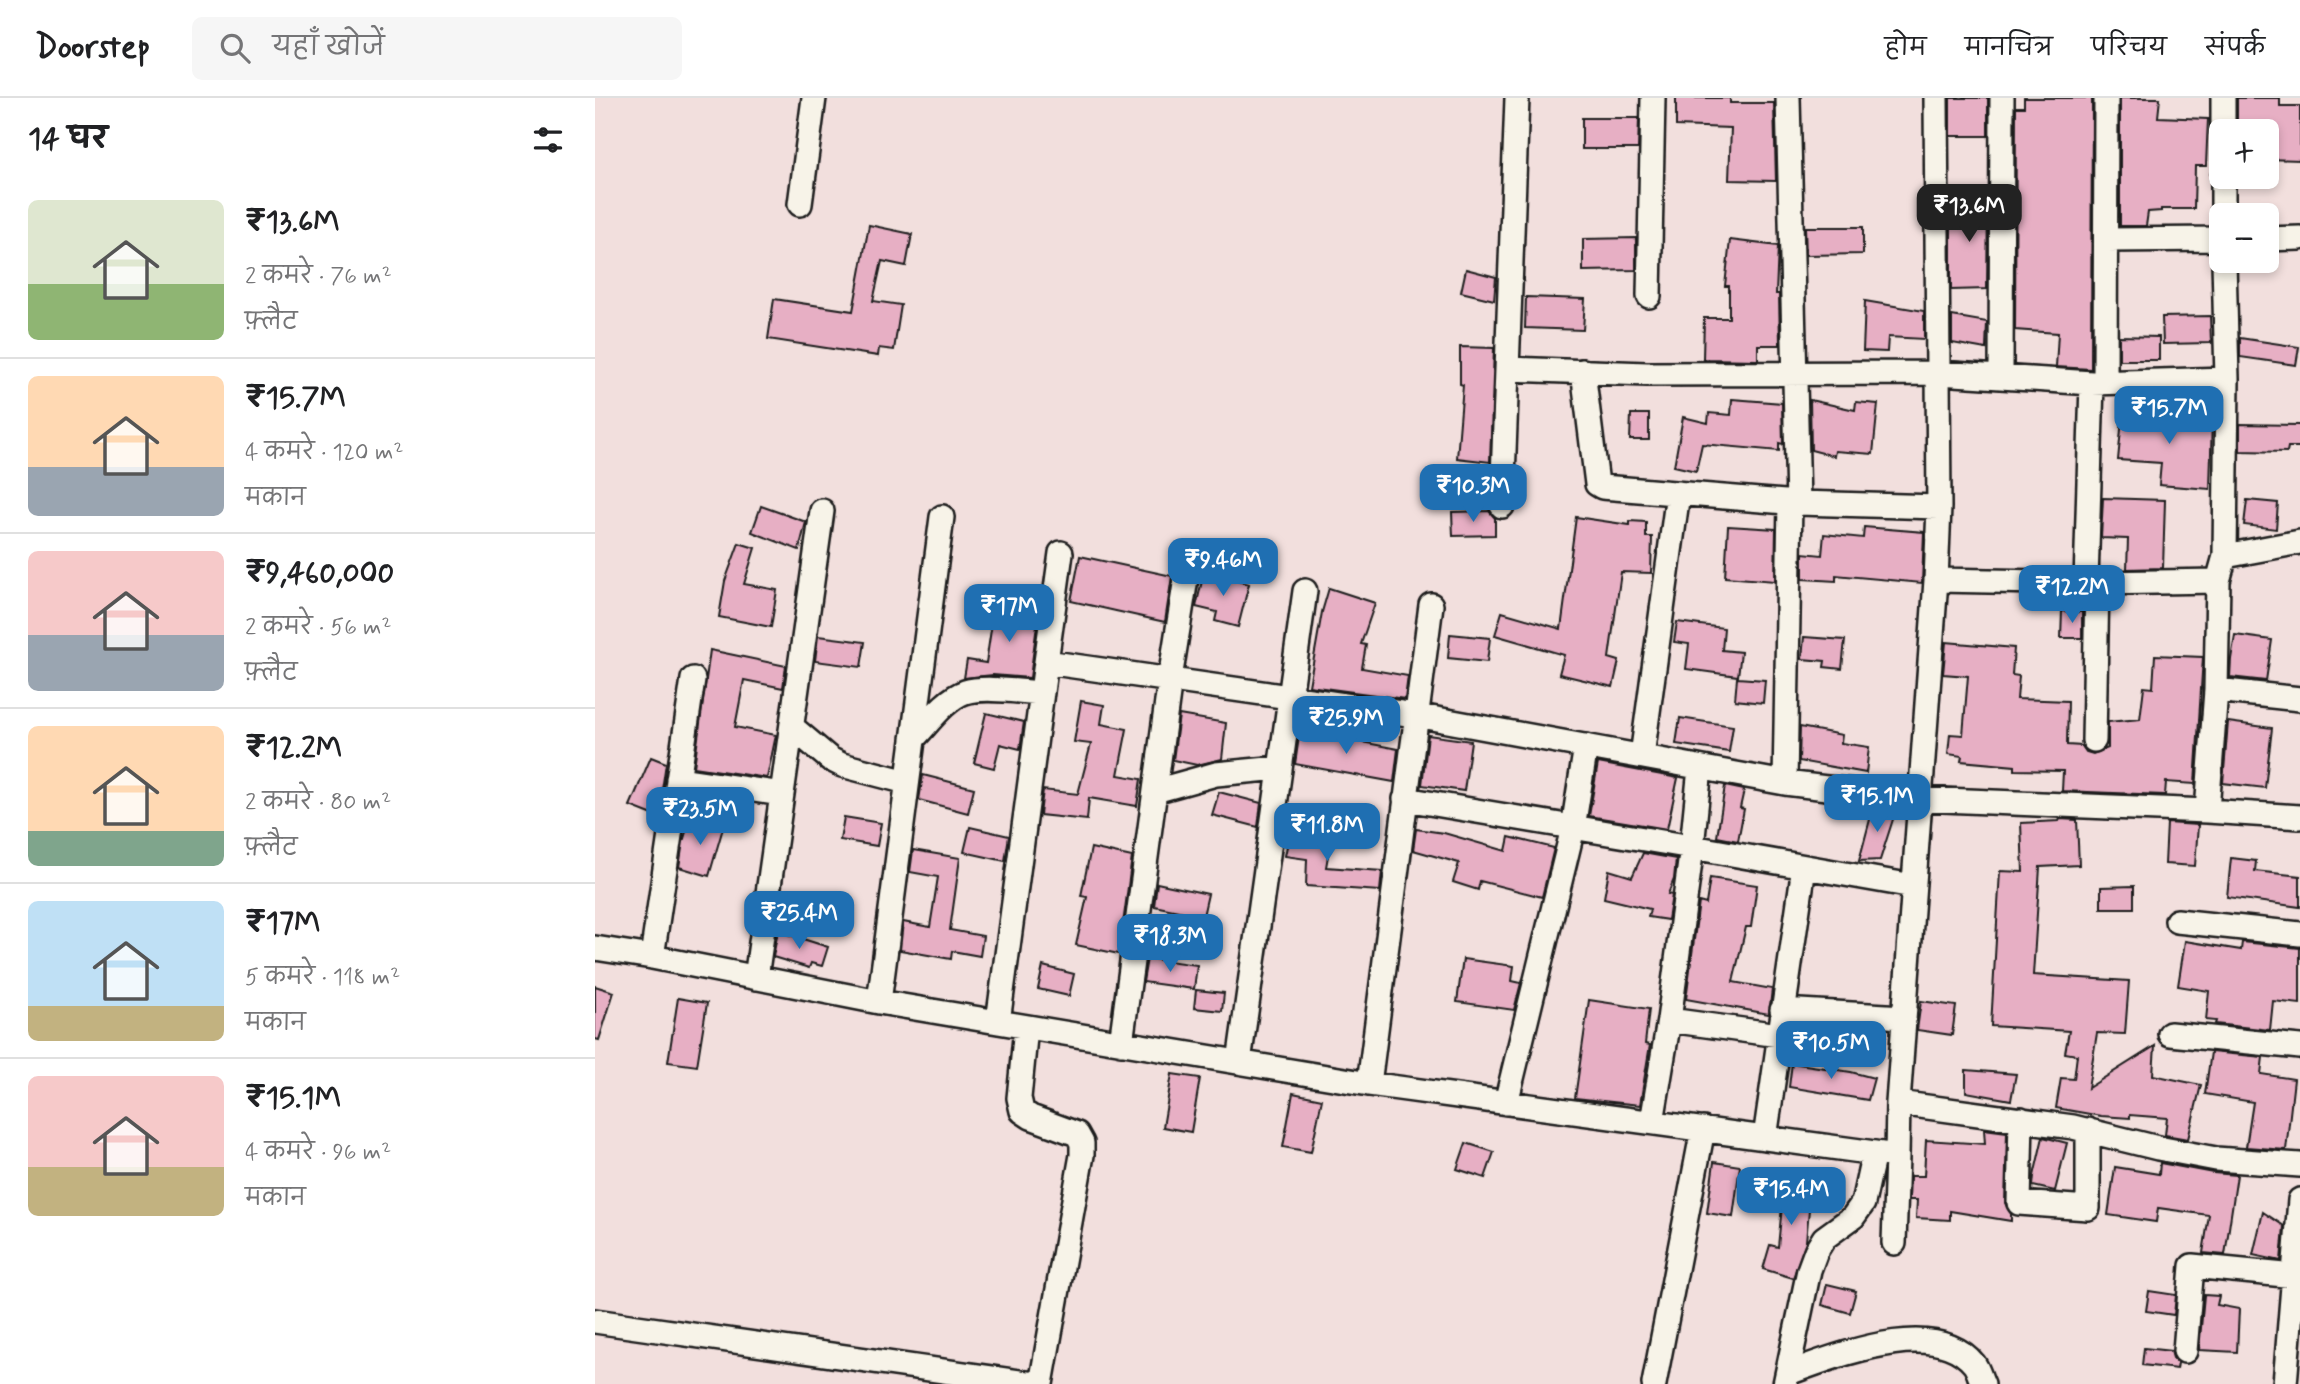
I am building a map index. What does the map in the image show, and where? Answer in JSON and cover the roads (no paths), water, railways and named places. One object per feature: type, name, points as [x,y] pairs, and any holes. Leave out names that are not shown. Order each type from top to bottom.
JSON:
[{"type":"street","points":[[800,204],[814,98]]},
{"type":"street","points":[[1502,506],[1517,98]]},
{"type":"street","points":[[1650,296],[1653,98]]},
{"type":"street","points":[[1785,783],[1794,502],[1788,98]]},
{"type":"street","points":[[1787,1379],[1809,1270],[1816,1251],[1824,1238],[1853,1217],[1863,1203],[1885,1154],[1898,1103],[1939,508],[1936,98]]},
{"type":"street","points":[[2001,377],[2002,98]]},
{"type":"street","points":[[2094,740],[2091,583],[2106,240],[2106,98]]},
{"type":"street","points":[[2223,98],[2223,119]]},
{"type":"street","points":[[2279,239],[2300,238]]},
{"type":"street","points":[[2106,240],[2209,239]]},
{"type":"street","points":[[2207,811],[2216,691],[2218,581],[2225,556],[2227,379],[2224,273]]},
{"type":"street","points":[[1507,369],[1647,374],[1939,373],[2099,383],[2227,379]]},
{"type":"street","points":[[1583,371],[1597,484],[1613,490],[1939,508]]},
{"type":"street","points":[[1642,756],[1678,493]]},
{"type":"street","points":[[756,978],[822,511]]},
{"type":"street","points":[[879,1002],[941,517]]},
{"type":"street","points":[[2225,556],[2300,542]]},
{"type":"street","points":[[998,1022],[1061,554]]},
{"type":"street","points":[[1121,1043],[1187,572]]},
{"type":"street","points":[[1936,580],[2091,583],[2218,581]]},
{"type":"street","points":[[1238,1062],[1305,591]]},
{"type":"street","points":[[1369,1084],[1431,605]]},
{"type":"street","points":[[1046,662],[1415,715],[1785,783],[1919,799],[2300,817]]},
{"type":"street","points":[[652,957],[693,679]]},
{"type":"street","points":[[2216,691],[2300,699]]},
{"type":"street","points":[[913,739],[945,707],[964,693],[1042,693]]},
{"type":"street","points":[[792,727],[830,759],[842,765],[907,782]]},
{"type":"street","points":[[1506,1103],[1573,828],[1586,746]]},
{"type":"street","points":[[1155,791],[1216,774],[1279,768]]},
{"type":"street","points":[[1652,1122],[1669,1020],[1700,768]]},
{"type":"street","points":[[678,779],[782,794]]},
{"type":"street","points":[[1405,799],[1692,846],[1913,886]]},
{"type":"street","points":[[1765,1138],[1804,867]]},
{"type":"street","points":[[2177,921],[2300,934]]},
{"type":"street","points":[[595,948],[879,1002],[1369,1084],[1885,1154]]},
{"type":"street","points":[[1782,1010],[1904,1017]]},
{"type":"street","points":[[1669,1020],[1779,1035]]},
{"type":"street","points":[[1026,1027],[1019,1098],[1022,1111],[1077,1134],[1082,1143],[1041,1384]]},
{"type":"street","points":[[2170,1034],[2300,1047]]},
{"type":"street","points":[[1898,1103],[2088,1130],[2216,1159],[2300,1165]]},
{"type":"street","points":[[2021,1119],[2019,1203],[2088,1208],[2088,1130]]},
{"type":"street","points":[[1654,1384],[1703,1129]]},
{"type":"street","points":[[1885,1154],[1894,1243]]},
{"type":"street","points":[[2285,1384],[2300,1200]]},
{"type":"street","points":[[2185,1351],[2192,1266],[2295,1276]]},
{"type":"street","points":[[595,1321],[1034,1384]]},
{"type":"street","points":[[1787,1379],[1863,1348],[1907,1340],[1940,1344],[1960,1352],[1976,1365],[1983,1384]]}]
